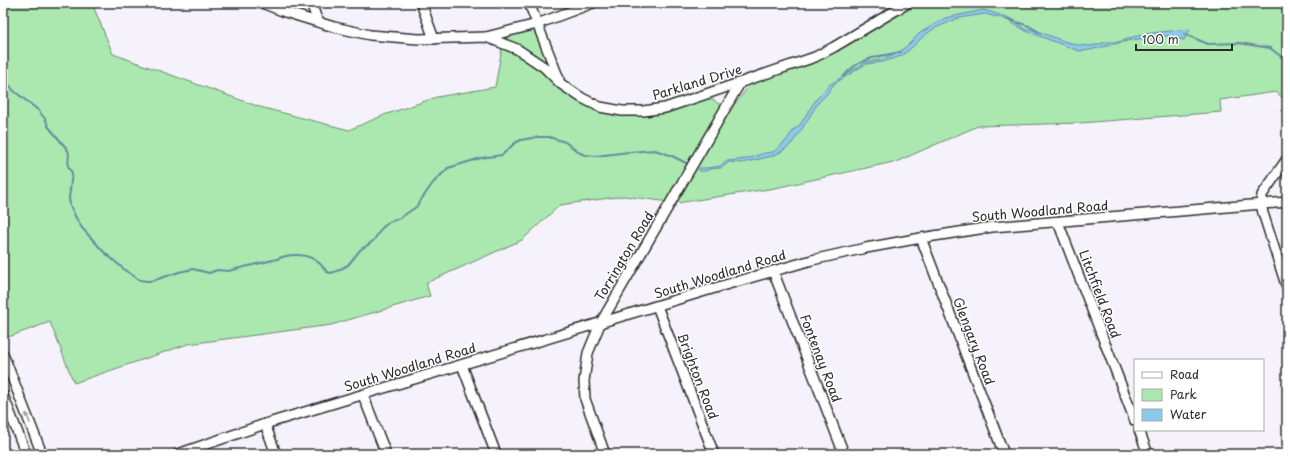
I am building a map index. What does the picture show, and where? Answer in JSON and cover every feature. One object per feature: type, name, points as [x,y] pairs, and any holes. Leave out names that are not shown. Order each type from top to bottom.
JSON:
[{"type":"street","name":"Parkland Drive","points":[[262,3],[318,22],[370,35],[397,38],[434,39],[486,36],[518,49],[544,66],[561,84],[582,98],[600,107],[622,112],[665,108],[815,57],[908,3]]},
{"type":"street","points":[[311,3],[318,22]]},
{"type":"street","points":[[420,3],[434,39]]},
{"type":"street","points":[[529,3],[561,84]]},
{"type":"street","points":[[486,36],[537,24],[593,3]]},
{"type":"street","name":"Torrington Road","points":[[605,454],[587,407],[584,391],[588,353],[600,324],[740,83]]},
{"type":"street","points":[[1287,159],[1264,192],[1261,204],[1287,288]]},
{"type":"street","name":"South Woodland Road","points":[[178,454],[265,424],[363,394],[812,260],[866,248],[992,227],[1287,202]]},
{"type":"street","name":"Litchfield Road","points":[[1058,222],[1134,417]]},
{"type":"street","name":"Glengary Road","points":[[921,238],[1004,454]]},
{"type":"street","name":"Fontenay Road","points":[[773,271],[844,454]]},
{"type":"street","name":"Brighton Road","points":[[657,306],[714,454]]},
{"type":"street","points":[[3,354],[42,454]]},
{"type":"street","points":[[462,364],[496,454]]},
{"type":"street","points":[[363,394],[386,454]]},
{"type":"street","points":[[3,395],[26,454]]},
{"type":"street","points":[[265,424],[276,454]]},
{"type":"street","points":[[1139,431],[1148,454]]},
{"type":"green space","points":[[3,3],[92,3],[113,54],[260,107],[349,130],[384,115],[437,97],[495,87],[502,48],[520,57],[544,74],[572,98],[598,110],[613,113],[644,113],[706,98],[714,100],[719,104],[737,102],[750,84],[798,67],[908,7],[919,3],[1287,3],[1287,102],[1276,92],[1220,100],[1221,112],[1080,123],[978,126],[898,161],[775,188],[677,203],[624,196],[560,205],[522,240],[426,283],[430,296],[331,325],[188,344],[74,383],[50,322],[3,339]]},
{"type":"green space","points":[[537,24],[561,84],[544,67],[486,37]]},
{"type":"water","points":[[983,10],[1014,20],[1025,29],[1030,29],[1078,45],[1092,46],[1107,42],[1119,42],[1151,33],[1190,29],[1184,40],[1168,36],[1156,37],[1131,40],[1090,50],[1079,51],[1026,31],[1002,18],[985,14],[959,18],[935,28],[901,56],[883,62],[866,64],[834,84],[818,103],[792,143],[779,153],[742,163],[729,162],[721,168],[699,171],[699,168],[720,166],[727,161],[746,159],[773,152],[786,141],[794,129],[799,126],[815,101],[829,85],[866,62],[882,60],[898,53],[920,33],[945,18]]},
{"type":"waterway","points":[[1007,19],[1029,26],[1041,33]]},
{"type":"waterway","points":[[1184,34],[1208,44],[1239,43],[1270,48],[1287,61]]},
{"type":"waterway","points":[[844,76],[856,65],[870,59],[901,52]]},
{"type":"waterway","points":[[3,77],[14,91],[38,110],[46,120],[48,126],[67,149],[69,153],[68,166],[72,173],[69,198],[70,205],[82,228],[104,252],[126,271],[140,280],[147,281],[152,281],[193,269],[209,273],[217,270],[228,271],[293,255],[310,257],[322,265],[327,272],[331,273],[337,271],[348,265],[361,249],[374,240],[381,229],[389,222],[400,218],[416,207],[433,183],[448,168],[481,158],[502,155],[515,143],[521,140],[537,137],[549,137],[565,142],[580,153],[596,156],[655,150],[686,163]]}]
